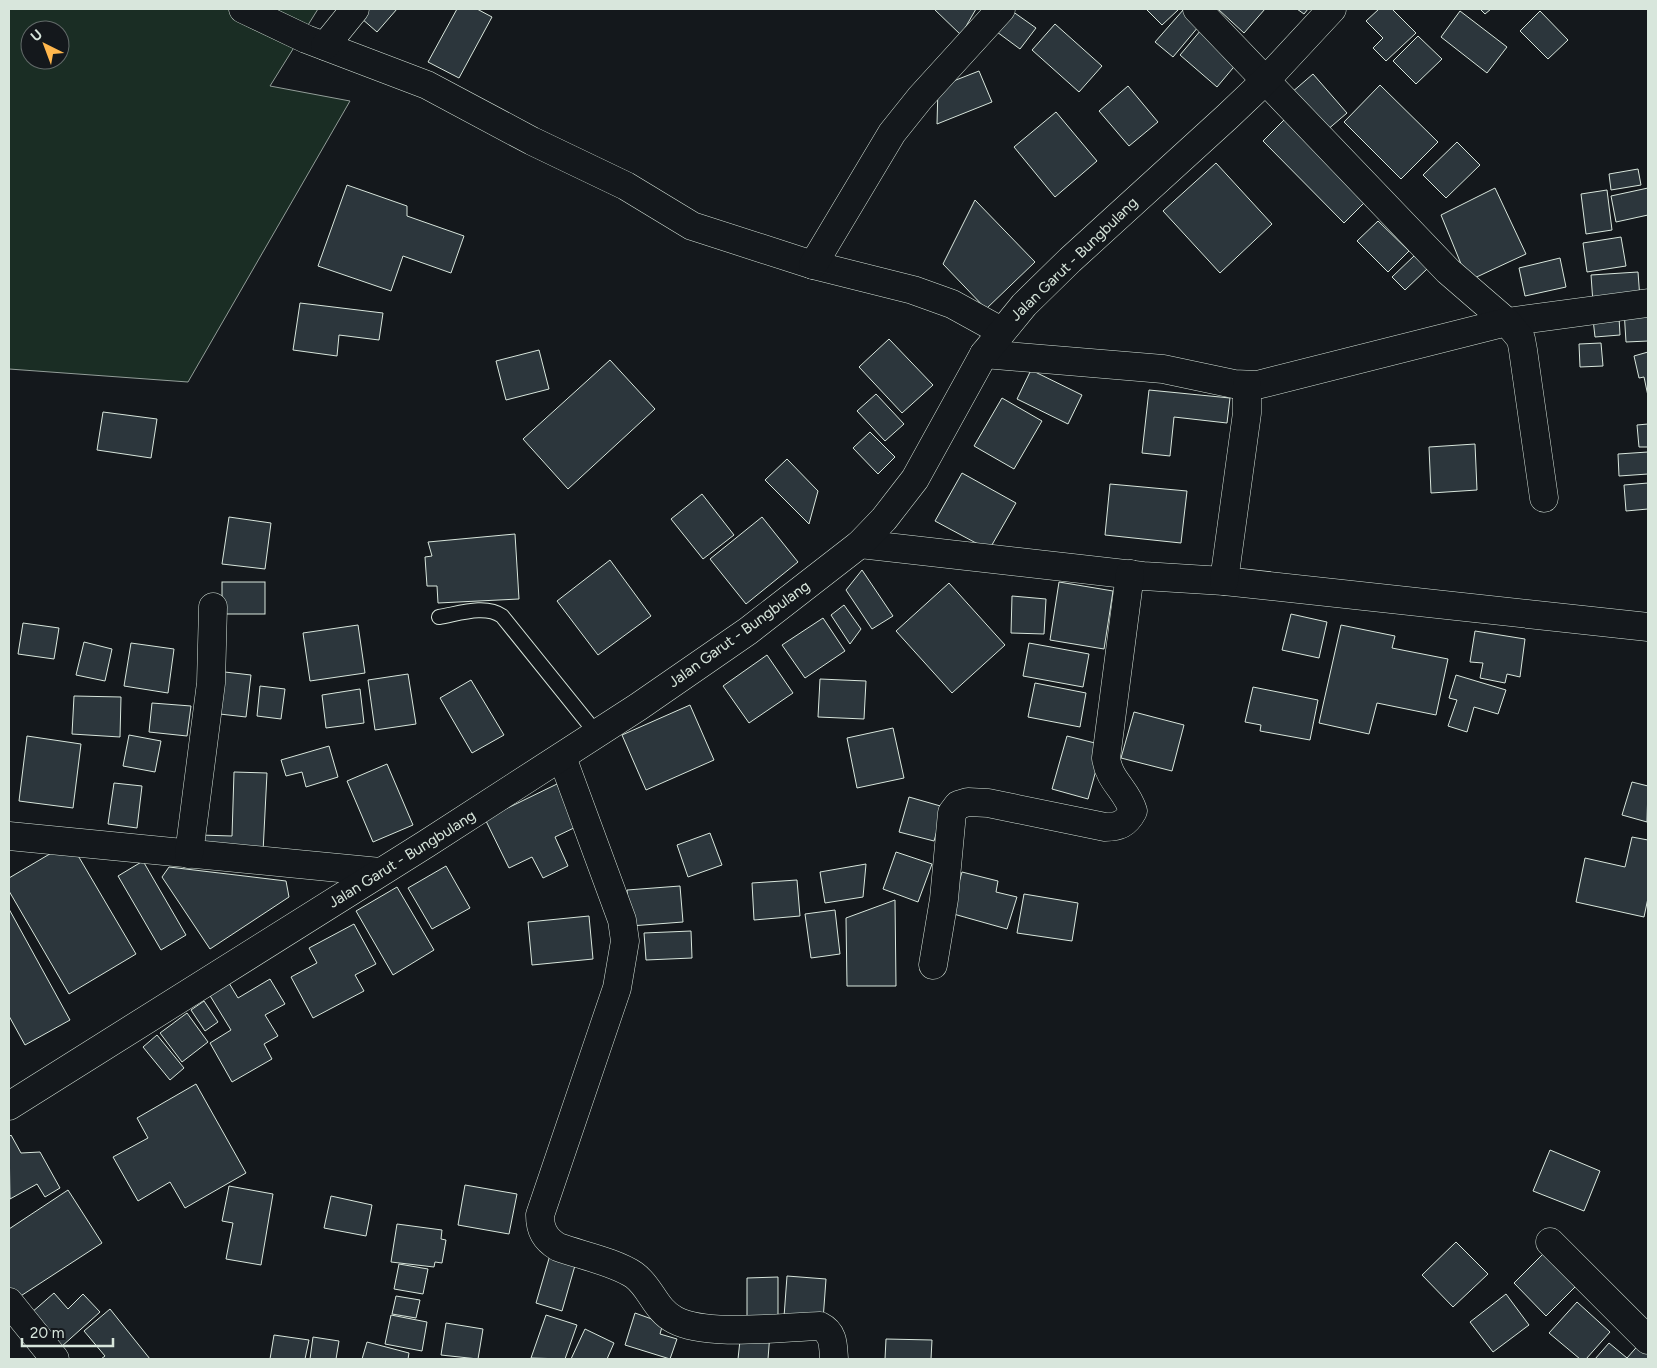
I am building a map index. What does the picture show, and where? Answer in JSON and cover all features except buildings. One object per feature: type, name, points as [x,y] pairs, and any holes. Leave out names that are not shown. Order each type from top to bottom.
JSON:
[{"type":"street","points":[[243,9],[325,46],[426,85],[532,141],[626,186],[692,226],[813,265],[913,290],[952,304],[1001,331]]},
{"type":"street","points":[[325,46],[355,9]]},
{"type":"street","points":[[813,265],[892,133],[906,113],[1001,9]]},
{"type":"street","points":[[1197,9],[1448,271],[1507,322],[1521,340],[1544,498]]},
{"type":"street","name":"Jalan Garut - Bungbulang","points":[[9,1106],[597,734],[748,631],[860,544],[884,519],[915,479],[984,354],[1001,331],[1070,260],[1266,80],[1332,9]]},
{"type":"street","points":[[984,354],[1163,370],[1247,386],[1270,382],[1507,322],[1648,304]]},
{"type":"street","points":[[1224,581],[1247,413],[1247,386]]},
{"type":"street","points":[[860,544],[1130,574],[1224,581],[1648,627]]},
{"type":"street","points":[[933,965],[944,899],[952,813],[958,805],[968,802],[988,803],[1112,827],[1118,827],[1129,819],[1133,811],[1130,799],[1108,770],[1106,758],[1130,574]]},
{"type":"street","points":[[189,854],[211,683],[213,607]]},
{"type":"street","points":[[562,757],[622,920],[625,941],[617,988],[540,1214],[542,1231],[548,1240],[558,1247],[633,1275],[643,1284],[665,1314],[682,1323],[711,1329],[820,1326],[829,1332],[832,1338],[834,1359]]},
{"type":"street","points":[[9,836],[380,872]]},
{"type":"street","points":[[1550,1242],[1648,1340]]},
{"type":"street","points":[[9,1302],[55,1359]]},
{"type":"lane","points":[[438,617],[495,610],[502,616],[597,734]]},
{"type":"green space","points":[[9,9],[318,9],[270,86],[350,101],[188,382],[9,369]]}]
